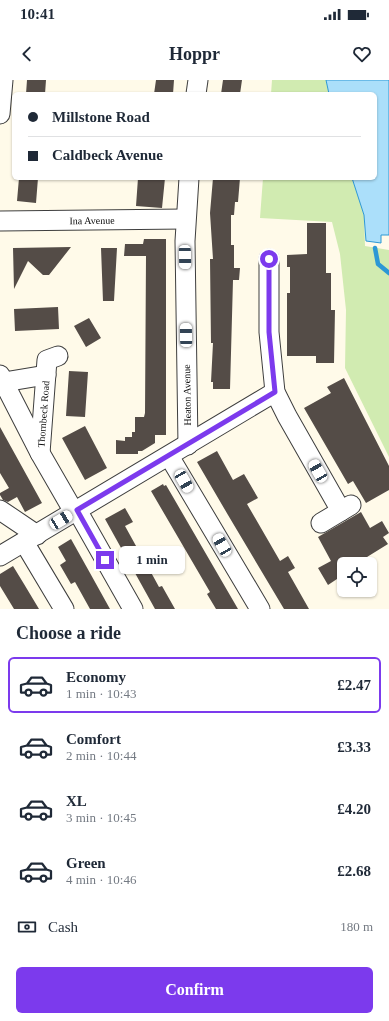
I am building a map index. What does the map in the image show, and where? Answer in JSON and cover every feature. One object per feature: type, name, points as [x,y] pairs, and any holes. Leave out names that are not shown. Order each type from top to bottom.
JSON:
[{"type":"street","points":[[0,114],[3,80]]},
{"type":"street","points":[[196,92],[198,80]]},
{"type":"street","name":"Heaton Avenue","points":[[188,445],[185,219],[189,180]]},
{"type":"street","name":"Ina Avenue","points":[[0,221],[185,219]]},
{"type":"street","points":[[269,259],[275,279],[269,332],[275,392],[287,416],[346,508],[321,523]]},
{"type":"street","name":"Thornbeck Road","points":[[40,454],[47,360],[58,356]]},
{"type":"street","name":"Thornbeck Road","points":[[46,375],[2,379],[40,454],[133,609]]},
{"type":"street","points":[[0,556],[275,392]]},
{"type":"street","points":[[169,456],[260,609]]},
{"type":"street","points":[[0,510],[30,538],[64,609]]},
{"type":"green space","points":[[272,80],[326,80],[329,92],[271,92]]},
{"type":"green space","points":[[263,180],[353,180],[364,215],[365,246],[389,250],[389,457],[345,368],[346,310],[340,254],[332,222],[260,218]]},
{"type":"water","points":[[326,80],[389,80],[389,235],[381,235],[381,243],[366,241],[364,215],[353,180],[377,180],[377,92],[329,92]]},
{"type":"building","points":[[27,80],[46,80],[45,92],[26,92]]},
{"type":"building","points":[[156,80],[174,80],[173,92],[154,92]]},
{"type":"building","points":[[223,80],[242,80],[240,92],[221,92]]},
{"type":"building","points":[[19,180],[38,180],[36,203],[17,201]]},
{"type":"building","points":[[138,180],[165,180],[162,208],[136,206]]},
{"type":"building","points":[[213,180],[240,180],[238,202],[235,202],[234,215],[231,215],[231,245],[234,245],[234,268],[240,268],[239,280],[233,280],[230,389],[213,389],[213,382],[211,382],[213,343],[211,343],[210,259],[213,259],[210,213]]},
{"type":"building","points":[[307,223],[326,223],[326,273],[331,273],[331,310],[335,310],[334,363],[316,363],[316,356],[287,356],[287,293],[290,293],[290,267],[287,267],[287,255],[307,254]]},
{"type":"building","points":[[144,239],[166,239],[166,435],[155,435],[155,443],[142,451],[138,451],[138,454],[116,454],[116,440],[125,441],[125,437],[132,437],[132,432],[135,432],[135,417],[144,417],[145,413],[146,256],[124,256],[125,244],[143,244]]},
{"type":"building","points":[[71,247],[49,275],[43,275],[28,261],[14,289],[13,248]]},
{"type":"building","points":[[101,248],[117,248],[114,301],[103,301]]},
{"type":"building","points":[[58,307],[59,329],[15,331],[14,309]]},
{"type":"building","points":[[89,318],[101,338],[86,347],[74,326]]},
{"type":"building","points":[[69,371],[88,372],[85,417],[66,416]]},
{"type":"building","points":[[344,378],[389,466],[389,490],[366,503],[353,481],[348,484],[304,408],[331,393],[327,387]]},
{"type":"building","points":[[85,426],[107,468],[85,480],[62,438]]},
{"type":"building","points":[[0,427],[42,503],[25,512],[17,497],[8,502],[3,500],[0,495],[0,493],[9,488],[0,473]]},
{"type":"building","points":[[217,451],[233,480],[244,474],[258,498],[247,504],[280,561],[288,556],[295,568],[288,572],[309,609],[284,609],[197,462]]},
{"type":"building","points":[[163,484],[164,486],[166,485],[238,609],[216,609],[207,594],[210,592],[151,491]]},
{"type":"building","points":[[125,508],[133,522],[125,526],[141,555],[148,551],[154,561],[147,565],[159,587],[162,586],[175,609],[155,609],[105,519]]},
{"type":"building","points":[[361,512],[370,528],[382,521],[389,533],[383,537],[388,544],[367,557],[337,557],[337,579],[328,585],[318,568],[331,561],[318,537]]},
{"type":"building","points":[[71,539],[110,609],[90,609],[75,582],[71,584],[60,565],[66,561],[58,547]]},
{"type":"building","points":[[13,566],[39,609],[14,609],[0,586],[0,574]]},
{"type":"waterway","points":[[375,248],[378,264],[389,273]]},
{"type":"route","points":[[105,560],[77,510],[275,392],[269,332],[269,259]]}]
